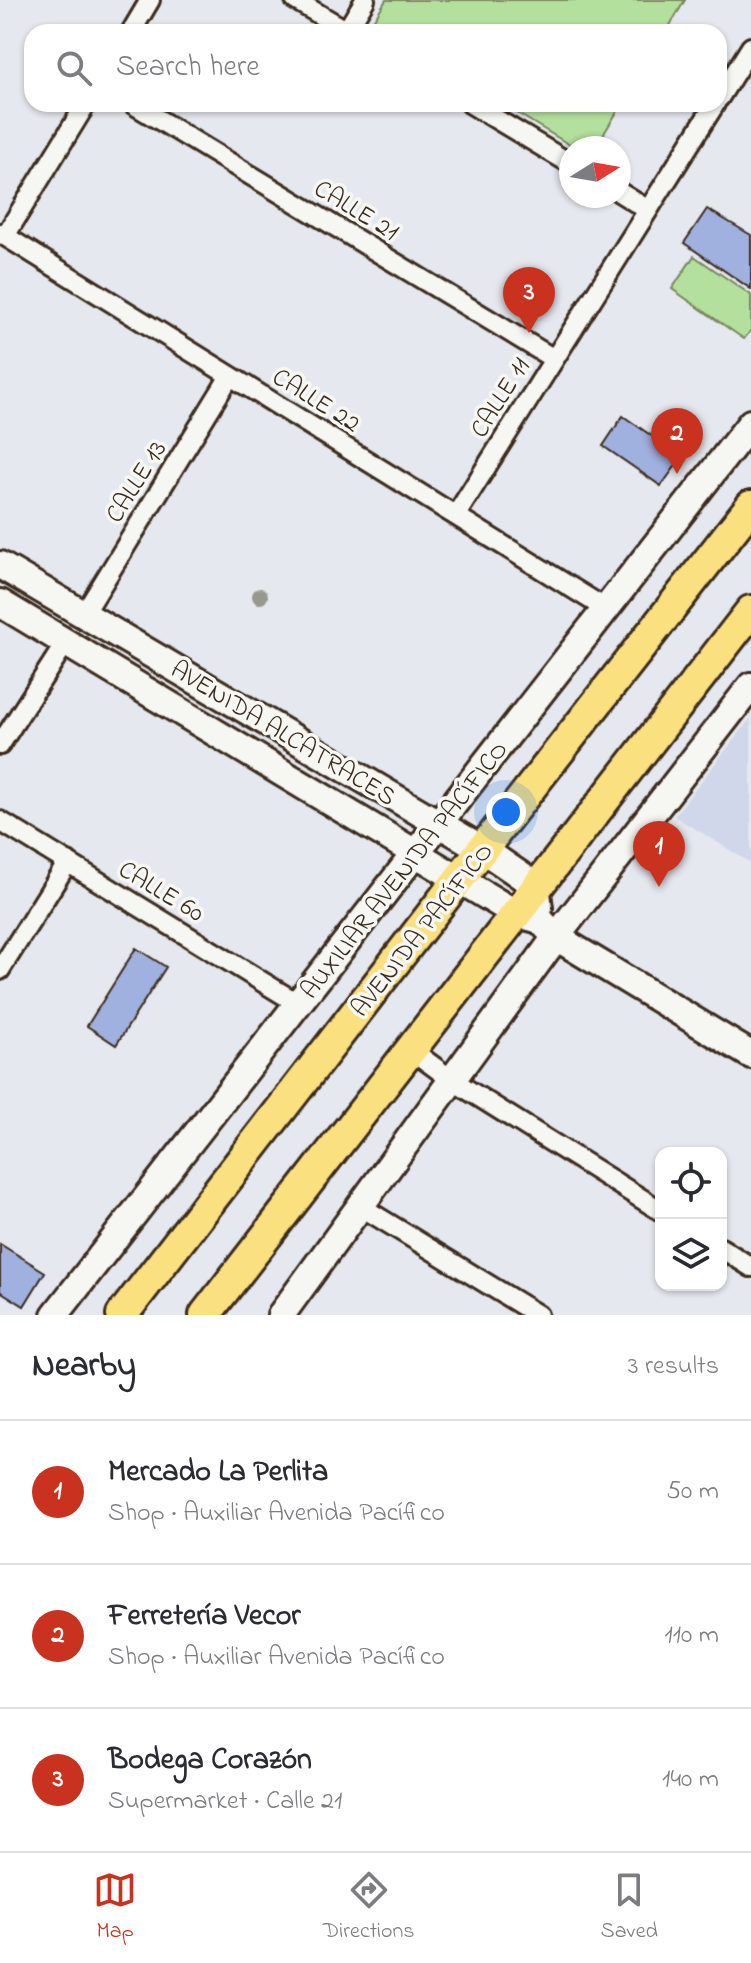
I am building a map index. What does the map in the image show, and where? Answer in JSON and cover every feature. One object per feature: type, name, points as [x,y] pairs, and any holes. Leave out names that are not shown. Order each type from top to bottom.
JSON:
[{"type":"main road","name":"AUXILIAR AVENIDA PACÍFICO","points":[[55,1315],[751,423]]},
{"type":"main road","name":"AVENIDA PACÍFICO","points":[[122,1315],[751,506]]},
{"type":"main road","name":"AVENIDA ALCATRACES","points":[[0,565],[482,849],[536,886]]},
{"type":"main road","points":[[0,603],[537,923],[751,1055]]},
{"type":"main road","points":[[281,1315],[452,1080],[537,923],[536,886],[751,611]]},
{"type":"main road","points":[[205,1315],[410,1049],[537,923],[751,686]]},
{"type":"street","points":[[136,24],[150,0]]},
{"type":"street","points":[[295,0],[336,24]]},
{"type":"street","points":[[352,24],[365,0]]},
{"type":"street","points":[[727,86],[749,53]]},
{"type":"street","points":[[2,234],[81,112]]},
{"type":"street","name":"CALLE 21","points":[[146,112],[554,359]]},
{"type":"street","points":[[484,112],[559,157]]},
{"type":"street","name":"CALLE 11","points":[[456,515],[710,112]]},
{"type":"street","points":[[631,199],[648,210]]},
{"type":"street","name":"CALLE 22","points":[[2,234],[606,609]]},
{"type":"street","name":"CALLE 13","points":[[84,614],[230,376]]},
{"type":"street","points":[[0,745],[66,642]]},
{"type":"street","name":"CALLE 60","points":[[0,821],[297,1003]]},
{"type":"street","points":[[0,970],[68,862]]},
{"type":"street","points":[[410,1049],[452,1080],[655,1207]]},
{"type":"street","points":[[360,1206],[538,1315]]},
{"type":"street","points":[[727,1252],[751,1267]]},
{"type":"shaded area","points":[[751,718],[751,863],[674,816]]},
{"type":"green space","points":[[386,0],[685,0],[671,24],[371,24]]},
{"type":"green space","points":[[515,112],[617,112],[602,136],[559,138]]},
{"type":"green space","points":[[694,256],[751,295],[751,330],[744,339],[672,289]]},
{"type":"building","points":[[707,209],[751,235],[751,289],[684,243]]},
{"type":"building","points":[[623,416],[682,457],[661,486],[603,446]]},
{"type":"building","points":[[136,948],[166,967],[116,1045],[87,1026]]},
{"type":"building","points":[[0,1244],[45,1272],[24,1306],[0,1291]]},
{"type":"place","name":"Bodega Corazón","points":[[529,333]]},
{"type":"place","name":"Ferretería Vecor","points":[[677,474]]},
{"type":"place","name":"Mercado La Perlita","points":[[659,887]]}]
